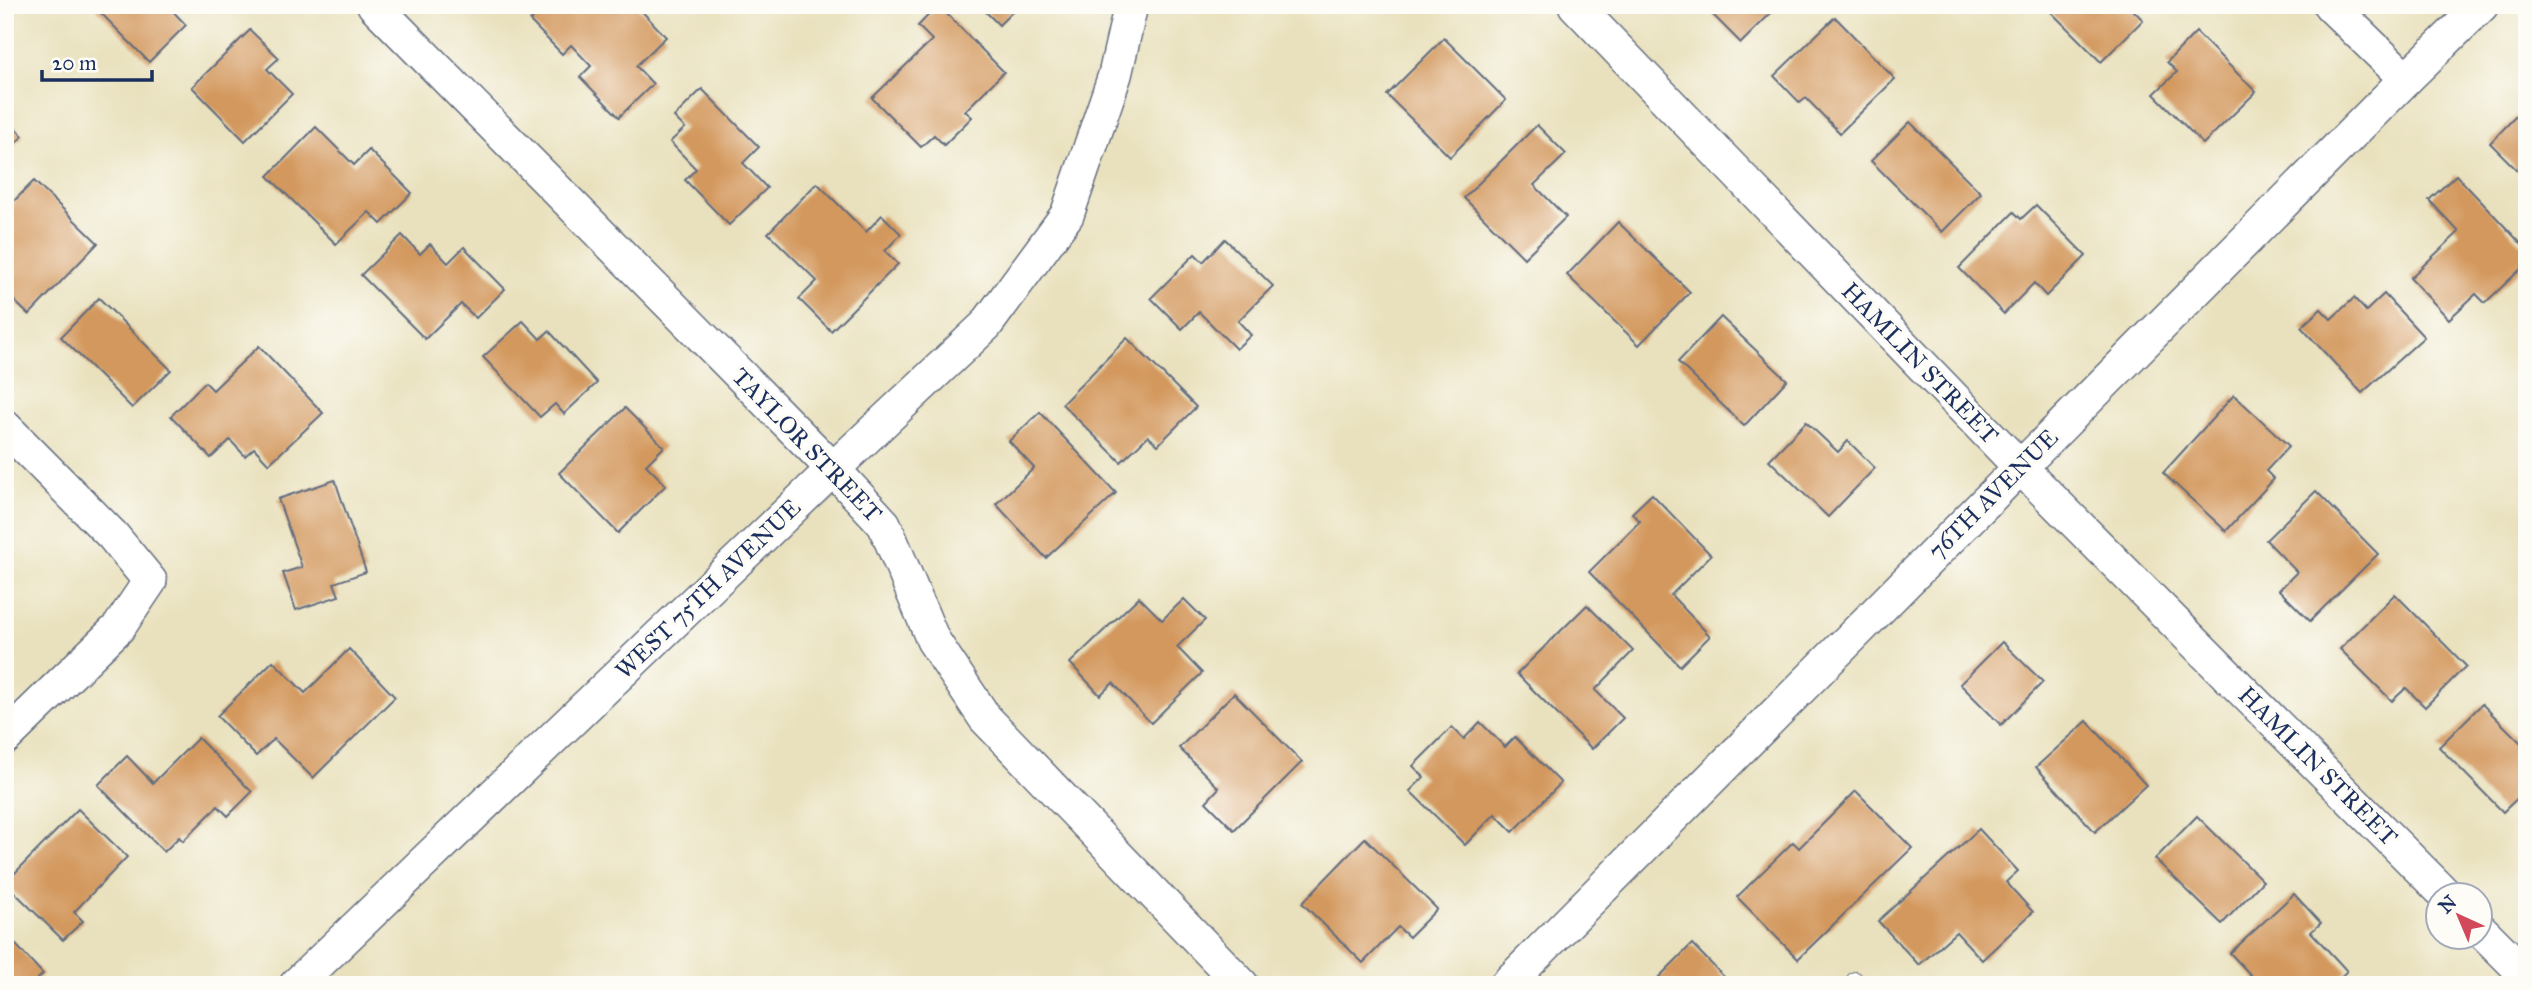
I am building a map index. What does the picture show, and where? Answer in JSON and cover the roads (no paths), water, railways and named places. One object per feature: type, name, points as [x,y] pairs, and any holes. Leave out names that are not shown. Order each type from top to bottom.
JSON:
[{"type":"street","name":"TAYLOR STREET","points":[[374,5],[833,469],[884,524],[933,640],[985,718],[1242,985]]},
{"type":"street","name":"WEST 75TH AVENUE","points":[[296,985],[986,325],[1067,215],[1115,75],[1130,5]]},
{"type":"street","name":"HAMLIN STREET","points":[[1575,5],[2020,467],[2432,881]]},
{"type":"street","points":[[2330,5],[2406,79]]},
{"type":"street","name":"76TH AVENUE","points":[[1506,985],[2482,5]]},
{"type":"street","points":[[5,427],[113,536],[150,581],[119,627],[5,738]]},
{"type":"street","points":[[2494,943],[2527,976]]}]
